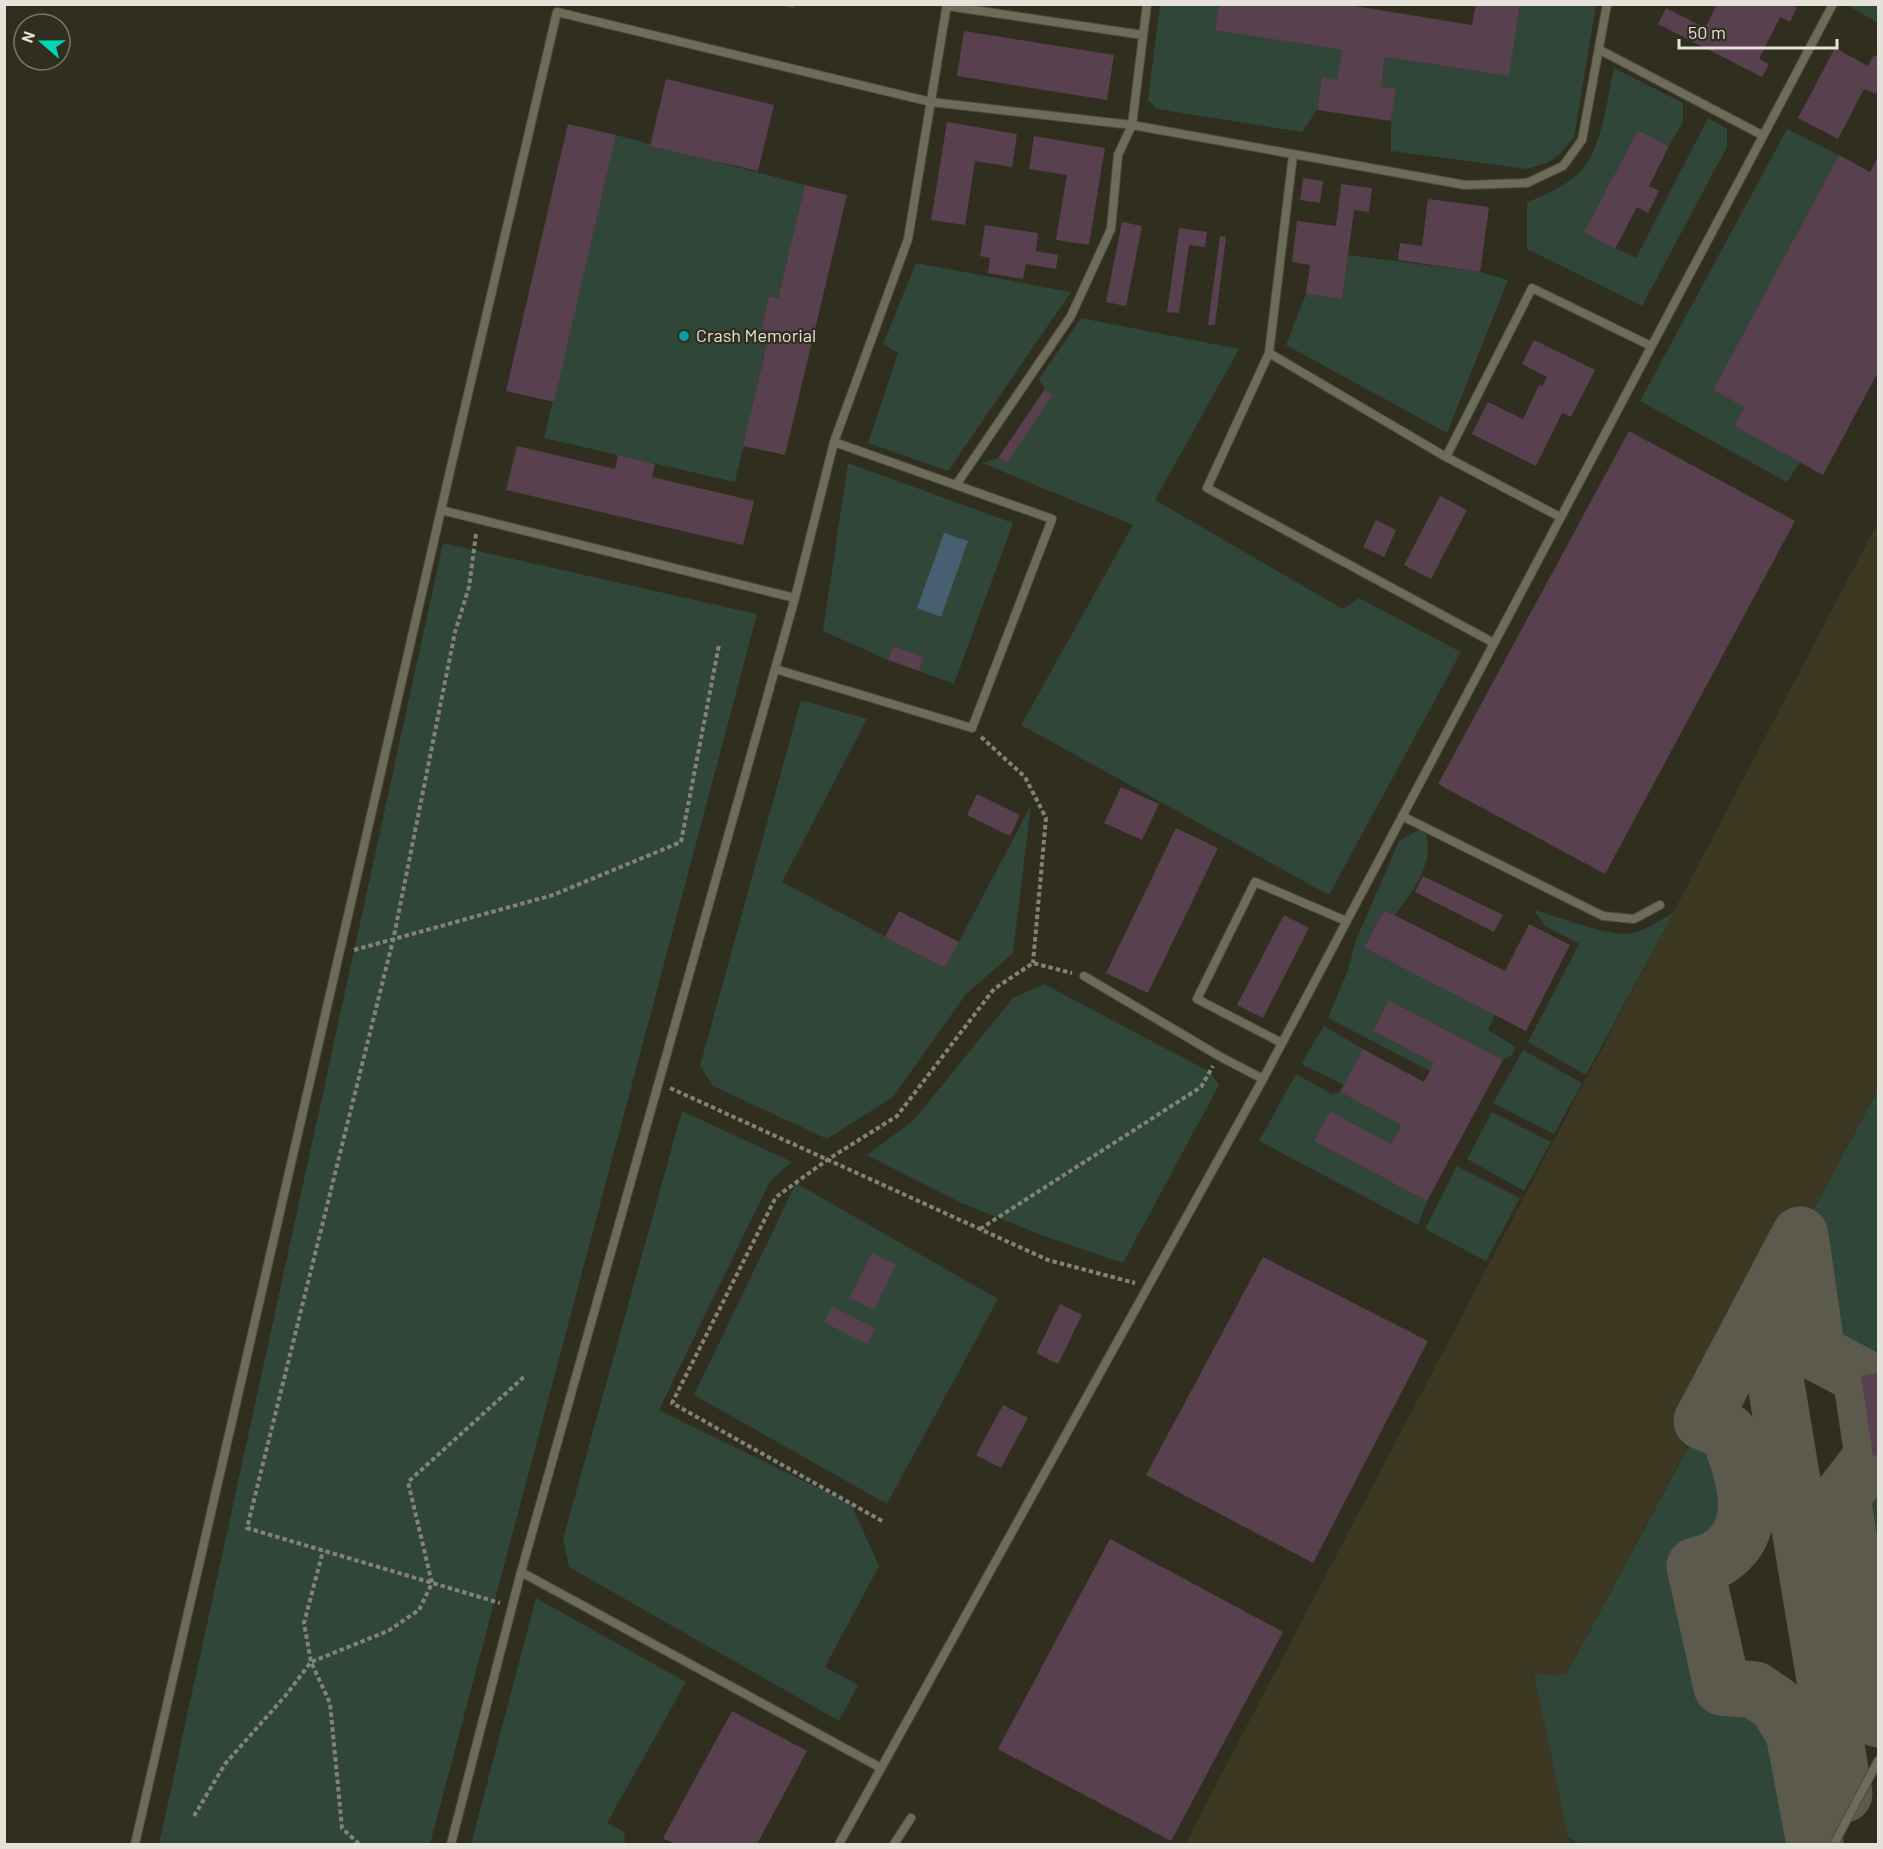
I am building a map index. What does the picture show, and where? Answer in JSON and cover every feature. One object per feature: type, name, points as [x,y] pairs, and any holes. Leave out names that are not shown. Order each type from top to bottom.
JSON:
[{"type":"lane","points":[[956,485],[1071,316],[1111,229],[1118,155],[1132,125],[1147,4]]},
{"type":"lane","points":[[135,1845],[558,8],[931,102],[1132,125],[1465,185],[1527,183],[1563,166],[1582,140],[1607,4]]},
{"type":"lane","points":[[839,1845],[1282,1043],[1833,4]]},
{"type":"lane","points":[[451,1845],[521,1572],[795,598],[834,442],[908,239],[947,5],[1143,35]]},
{"type":"lane","points":[[1600,50],[1762,135]]},
{"type":"lane","points":[[1293,155],[1269,353],[1207,488],[1494,643]]},
{"type":"lane","points":[[1446,458],[1532,288],[1651,345]]},
{"type":"lane","points":[[1269,353],[1446,458],[1560,517]]},
{"type":"lane","points":[[775,669],[972,728],[1052,519],[834,442]]},
{"type":"lane","points":[[441,510],[795,598]]},
{"type":"lane","points":[[1402,816],[1603,916],[1634,919],[1660,904]]},
{"type":"lane","points":[[1282,1043],[1197,999],[1255,882],[1346,921]]},
{"type":"lane","points":[[1084,976],[1219,1056],[1263,1078]]},
{"type":"lane","points":[[521,1572],[881,1768]]},
{"type":"lane","points":[[1834,1845],[1878,1761]]},
{"type":"lane","points":[[894,1845],[910,1818]]},
{"type":"path","points":[[478,521],[469,587],[454,632],[394,936],[247,1528],[513,1606]]},
{"type":"path","points":[[339,954],[394,936],[553,895],[681,842],[719,645]]},
{"type":"path","points":[[972,728],[1025,777],[1046,818],[1033,963]]},
{"type":"path","points":[[882,1521],[672,1403],[776,1197],[827,1160],[897,1116],[994,989],[1033,963],[1084,976]]},
{"type":"path","points":[[979,1229],[1201,1087],[1219,1056]]},
{"type":"path","points":[[659,1083],[1048,1260],[1149,1287]]},
{"type":"path","points":[[194,1816],[225,1764],[286,1695],[311,1662],[388,1630],[419,1610],[432,1582],[408,1482],[526,1375]]},
{"type":"path","points":[[323,1551],[304,1623],[311,1662],[330,1703],[342,1828],[359,1845]]},
{"type":"shaded area","points":[[1878,522],[1878,1088],[1566,1675],[1534,1674],[1570,1844],[1185,1844]]},
{"type":"green space","points":[[1848,4],[1878,5],[1878,23],[1847,5]]},
{"type":"green space","points":[[1160,5],[1219,5],[1216,30],[1342,50],[1337,80],[1322,77],[1317,110],[1302,132],[1157,109],[1148,100]]},
{"type":"green space","points":[[1520,5],[1596,5],[1574,137],[1560,154],[1547,163],[1527,169],[1391,151],[1391,121],[1396,89],[1381,86],[1385,57],[1508,76]]},
{"type":"green space","points":[[1614,68],[1683,103],[1683,122],[1669,146],[1638,130],[1584,232],[1636,258],[1708,118],[1727,129],[1727,147],[1642,306],[1527,249],[1527,202],[1566,183],[1585,166],[1591,157],[1607,105]]},
{"type":"green space","points":[[1787,129],[1839,155],[1713,390],[1744,407],[1734,426],[1800,462],[1787,482],[1640,401]]},
{"type":"green space","points":[[616,135],[805,185],[778,298],[769,296],[761,329],[770,331],[735,482],[544,438]]},
{"type":"green space","points":[[1348,255],[1480,272],[1508,280],[1447,433],[1286,345],[1306,294],[1342,299]]},
{"type":"green space","points":[[916,263],[1071,292],[948,471],[868,443],[898,353],[883,344]]},
{"type":"green space","points":[[1081,318],[1239,349],[1155,500],[1343,609],[1359,598],[1461,652],[1329,895],[1021,725],[1133,525],[982,463],[998,458],[1007,463],[1053,395],[1045,389],[1039,379]]},
{"type":"green space","points":[[848,463],[1013,523],[954,684],[919,671],[924,657],[893,646],[888,660],[823,631]]},
{"type":"green space","points":[[443,543],[757,614],[430,1844],[159,1844]]},
{"type":"green space","points":[[801,700],[867,719],[782,882],[945,968],[1031,805],[1013,953],[966,994],[893,1097],[827,1139],[713,1086],[700,1066]]},
{"type":"green space","points":[[1424,827],[1428,851],[1422,874],[1395,915],[1384,910],[1364,948],[1495,1015],[1488,1030],[1516,1047],[1512,1055],[1503,1060],[1389,1000],[1373,1031],[1434,1063],[1430,1071],[1328,1018],[1348,970],[1356,940],[1399,841]]},
{"type":"green space","points":[[1534,910],[1598,930],[1623,934],[1644,929],[1674,912],[1586,1075],[1528,1042],[1579,944],[1545,926]]},
{"type":"green space","points":[[1044,984],[1210,1072],[1219,1085],[1123,1263],[1052,1239],[959,1202],[867,1155],[913,1121],[1013,998]]},
{"type":"green space","points":[[1324,1026],[1363,1049],[1344,1085],[1301,1064]]},
{"type":"green space","points":[[1523,1050],[1582,1083],[1554,1134],[1493,1103]]},
{"type":"green space","points":[[1296,1074],[1332,1094],[1340,1092],[1401,1125],[1391,1144],[1330,1111],[1314,1141],[1427,1201],[1418,1225],[1259,1141]]},
{"type":"green space","points":[[1878,1089],[1878,1373],[1861,1376],[1817,1353],[1800,1235]]},
{"type":"green space","points":[[682,1111],[792,1162],[770,1181],[659,1410],[851,1504],[879,1566],[825,1667],[858,1685],[839,1721],[569,1567],[563,1539]]},
{"type":"green space","points":[[1492,1112],[1551,1142],[1524,1191],[1467,1159]]},
{"type":"green space","points":[[1457,1166],[1520,1198],[1486,1261],[1425,1229]]},
{"type":"green space","points":[[796,1183],[998,1299],[887,1504],[694,1395]]},
{"type":"green space","points":[[1702,1421],[1728,1432],[1740,1464],[1746,1498],[1746,1514],[1742,1530],[1734,1544],[1718,1558],[1696,1566],[1722,1687],[1755,1690],[1777,1705],[1794,1733],[1812,1832],[1809,1844],[1579,1844],[1568,1837],[1534,1674],[1566,1675]]},
{"type":"green space","points":[[1878,1455],[1878,1706],[1874,1708],[1842,1496],[1873,1456]]},
{"type":"green space","points":[[536,1598],[686,1682],[607,1823],[624,1832],[625,1844],[471,1844]]},
{"type":"water","points":[[944,533],[968,541],[941,617],[917,608]]},
{"type":"building","points":[[778,4],[793,4],[793,8]]},
{"type":"building","points":[[1219,4],[1342,4],[1472,25],[1476,4],[1520,4],[1509,76],[1385,57],[1381,86],[1396,89],[1391,121],[1317,110],[1322,77],[1337,80],[1342,50],[1215,30]]},
{"type":"building","points":[[1717,4],[1789,4],[1797,8],[1790,22],[1780,17],[1759,59],[1769,64],[1762,77],[1658,24],[1666,8],[1705,28]]},
{"type":"building","points":[[964,31],[1114,55],[1107,100],[957,76]]},
{"type":"building","points":[[1835,48],[1868,66],[1874,55],[1878,57],[1876,94],[1864,89],[1838,139],[1798,118]]},
{"type":"building","points":[[666,79],[774,105],[758,171],[650,146]]},
{"type":"building","points":[[947,122],[1017,134],[1012,167],[975,161],[965,225],[931,220]]},
{"type":"building","points":[[568,124],[616,135],[554,402],[506,391]]},
{"type":"building","points":[[1638,130],[1669,146],[1649,186],[1659,191],[1648,213],[1637,207],[1615,249],[1584,232]]},
{"type":"building","points":[[1034,136],[1105,148],[1089,245],[1056,240],[1067,175],[1029,169]]},
{"type":"building","points":[[1839,155],[1870,172],[1878,157],[1878,372],[1823,475],[1734,426],[1744,407],[1713,390]]},
{"type":"building","points":[[1303,178],[1323,181],[1320,203],[1300,200]]},
{"type":"building","points":[[1341,184],[1372,188],[1369,212],[1354,210],[1342,299],[1306,294],[1310,265],[1292,262],[1297,221],[1336,226]]},
{"type":"building","points":[[805,185],[847,195],[785,455],[743,446],[770,331],[761,329],[769,296],[778,298]]},
{"type":"building","points":[[1428,199],[1489,207],[1480,272],[1398,260],[1400,243],[1422,246]]},
{"type":"building","points":[[1122,222],[1142,226],[1126,306],[1106,302]]},
{"type":"building","points":[[985,225],[1038,233],[1036,251],[1058,255],[1056,269],[1026,264],[1023,279],[988,273],[990,258],[980,256]]},
{"type":"building","points":[[1179,228],[1207,232],[1205,247],[1189,245],[1179,313],[1167,312]]},
{"type":"building","points":[[1220,236],[1226,237],[1215,325],[1208,325]]},
{"type":"building","points":[[1534,340],[1595,370],[1571,417],[1562,413],[1536,466],[1472,434],[1488,402],[1523,419],[1539,385],[1542,387],[1547,377],[1522,364]]},
{"type":"building","points":[[1045,389],[1053,395],[1007,463],[998,458]]},
{"type":"building","points":[[1629,431],[1795,521],[1605,874],[1438,784]]},
{"type":"building","points":[[517,446],[615,469],[618,455],[655,464],[652,477],[754,501],[743,545],[506,490]]},
{"type":"building","points":[[1440,496],[1467,510],[1431,579],[1404,565]]},
{"type":"building","points":[[1376,520],[1396,530],[1384,557],[1363,547]]},
{"type":"building","points":[[893,646],[924,657],[919,671],[888,660]]},
{"type":"building","points":[[1121,787],[1159,804],[1142,840],[1104,823]]},
{"type":"building","points":[[977,794],[1020,815],[1010,836],[967,815]]},
{"type":"building","points":[[1176,828],[1218,848],[1148,993],[1106,973]]},
{"type":"building","points":[[1423,876],[1503,915],[1494,932],[1415,892]]},
{"type":"building","points":[[1384,910],[1505,971],[1529,924],[1570,945],[1526,1031],[1364,948]]},
{"type":"building","points":[[899,911],[959,942],[945,968],[885,937]]},
{"type":"building","points":[[1284,915],[1309,928],[1263,1018],[1237,1005]]},
{"type":"building","points":[[1389,1000],[1503,1060],[1427,1201],[1314,1141],[1330,1111],[1391,1144],[1401,1125],[1340,1092],[1363,1049],[1424,1082],[1434,1063],[1373,1031]]},
{"type":"building","points":[[872,1253],[896,1265],[874,1310],[849,1298]]},
{"type":"building","points":[[1263,1257],[1428,1341],[1313,1563],[1146,1475]]},
{"type":"building","points":[[1060,1304],[1082,1315],[1058,1364],[1036,1353]]},
{"type":"building","points":[[832,1306],[875,1328],[867,1344],[824,1322]]},
{"type":"building","points":[[1878,1373],[1878,1455],[1873,1456],[1861,1376]]},
{"type":"building","points":[[1003,1405],[1028,1418],[1001,1468],[976,1455]]},
{"type":"building","points":[[1110,1539],[1283,1632],[1171,1841],[998,1749]]},
{"type":"building","points":[[732,1711],[807,1751],[757,1844],[675,1844],[663,1838]]},
{"type":"taxiway","points":[[1815,1844],[1794,1733],[1777,1705],[1755,1690],[1722,1687],[1695,1566],[1719,1558],[1734,1544],[1742,1530],[1746,1514],[1744,1481],[1728,1432],[1702,1421],[1800,1235],[1817,1353],[1861,1376],[1873,1456],[1842,1496],[1874,1708],[1878,1719]]},
{"type":"taxiway","points":[[1763,1306],[1844,1794]]},
{"type":"place","name":"Crash Memorial","points":[[684,336]]}]
